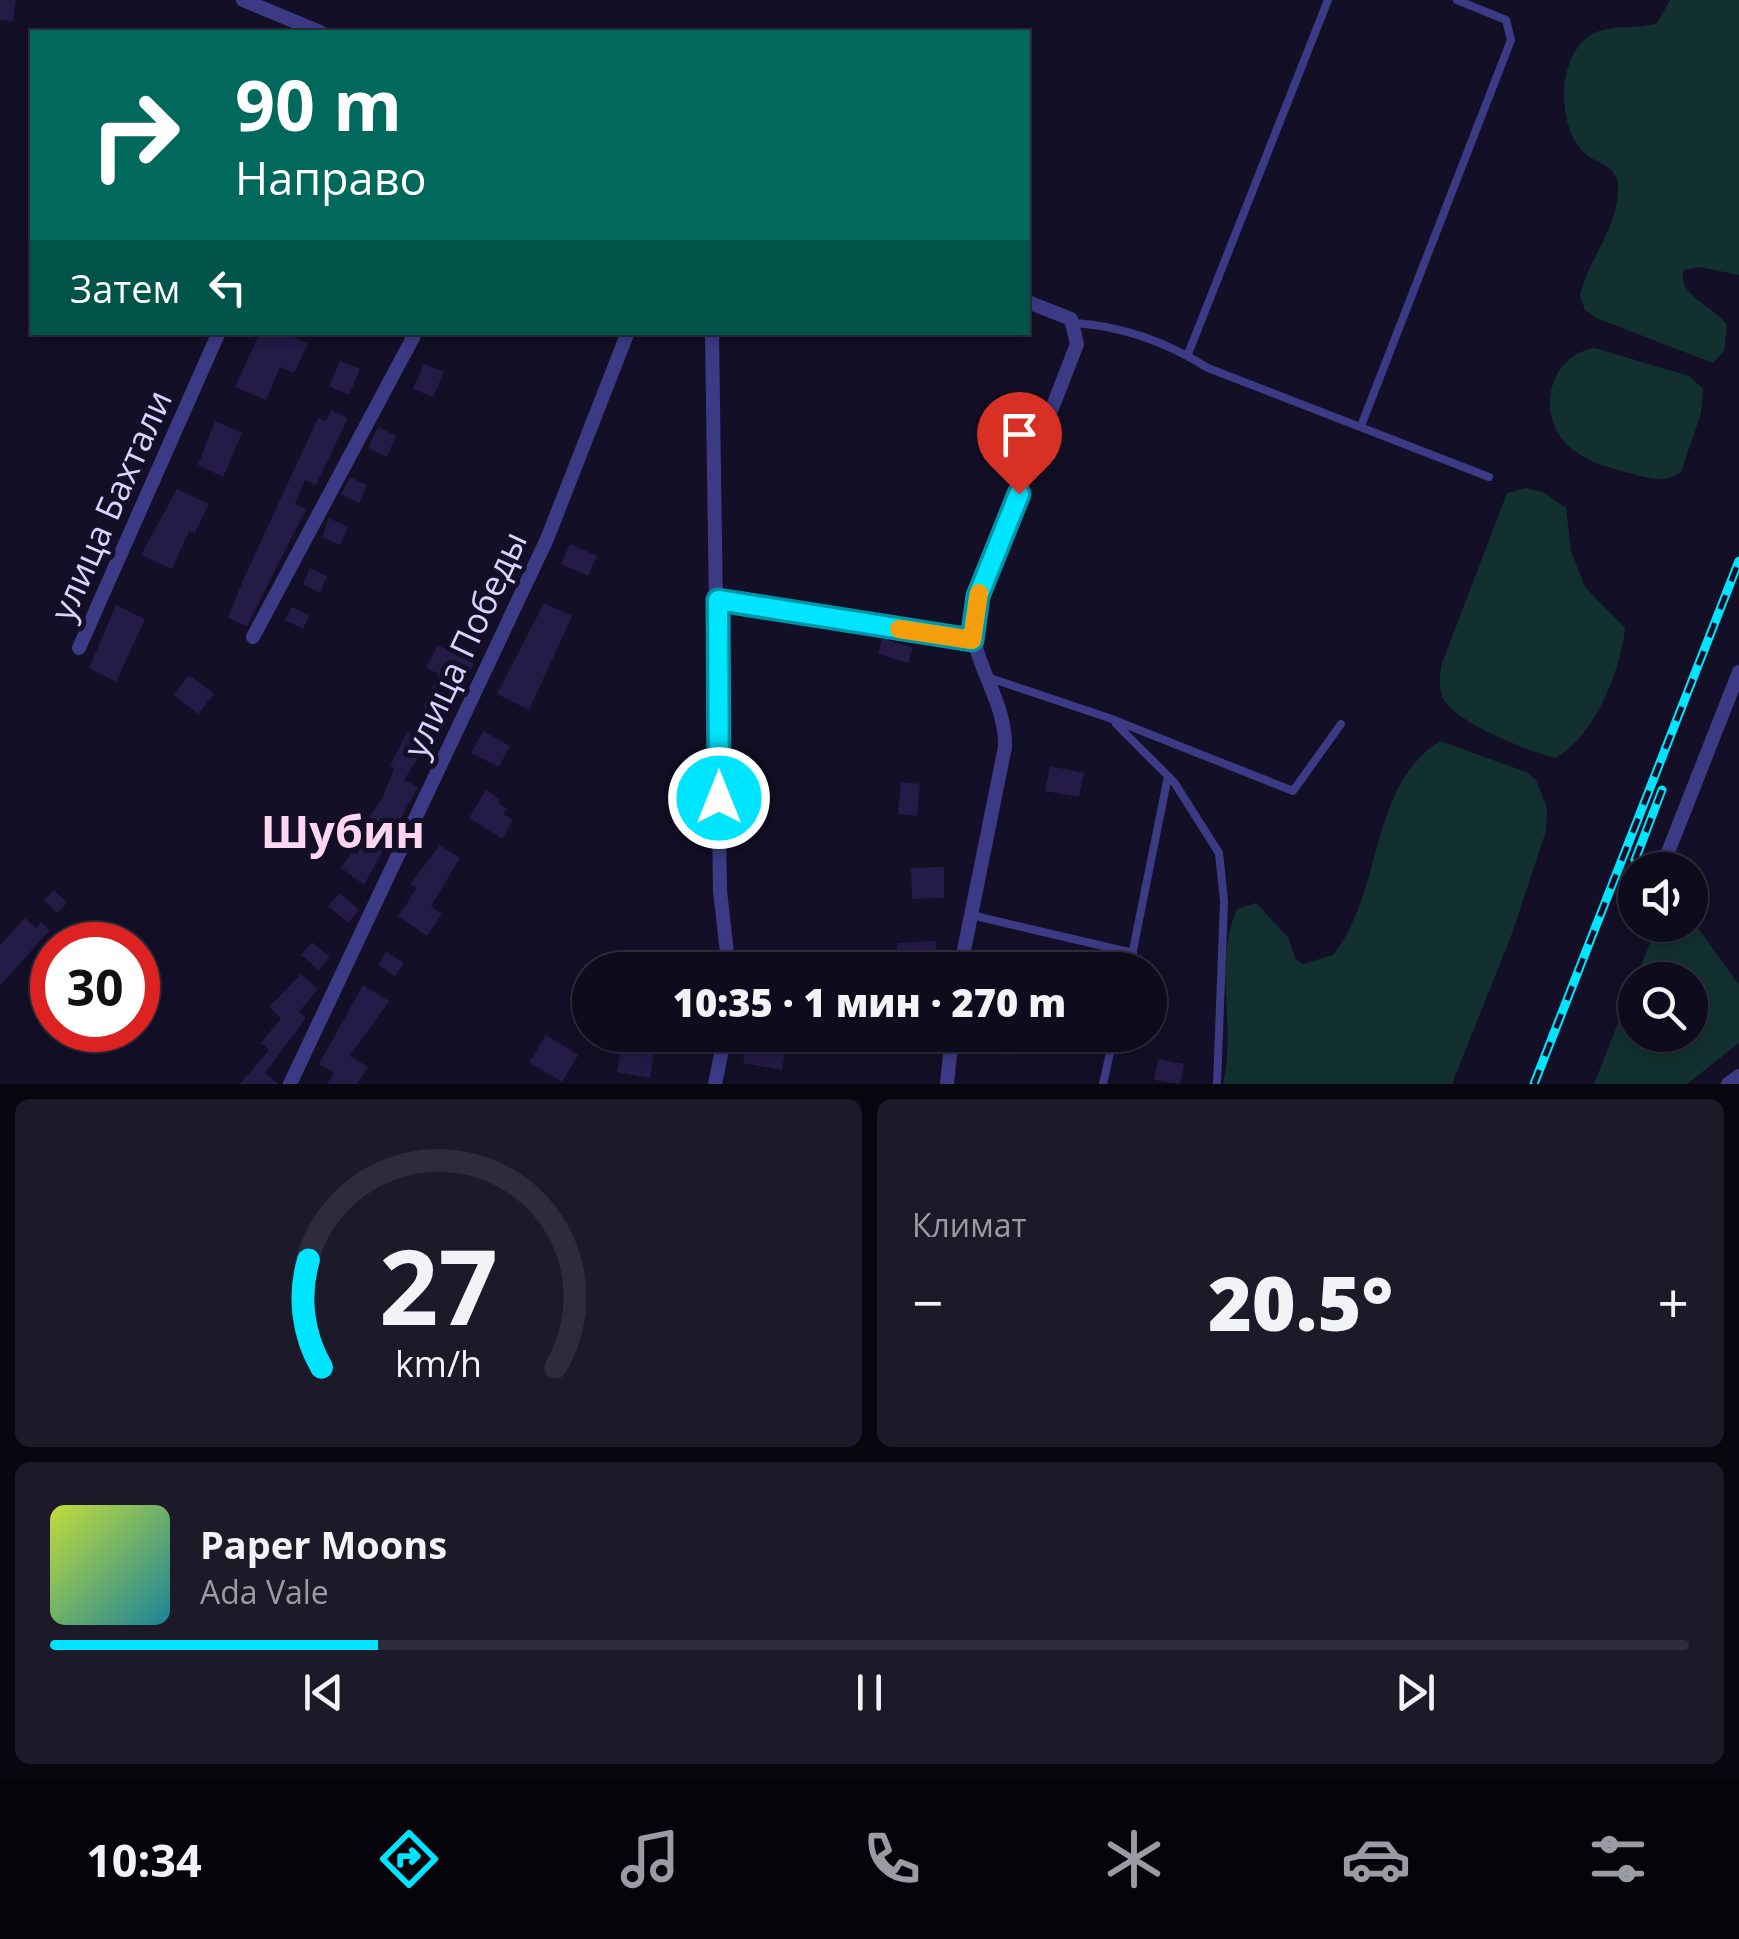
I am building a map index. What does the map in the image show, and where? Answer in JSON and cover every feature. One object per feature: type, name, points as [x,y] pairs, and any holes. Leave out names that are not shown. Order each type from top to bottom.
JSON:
[{"type":"street","points":[[243,0],[315,30]]},
{"type":"street","points":[[963,952],[1006,746],[1006,719],[972,640],[978,596],[1074,357],[1078,334],[1075,323],[1062,314],[1030,303]]},
{"type":"street","name":"улица Бахтали","points":[[79,648],[218,335]]},
{"type":"street","points":[[253,636],[414,335]]},
{"type":"street","name":"улица Победы","points":[[290,1084],[547,539],[627,335]]},
{"type":"street","points":[[712,335],[720,891],[727,952]]},
{"type":"street","points":[[1668,852],[1739,672]]},
{"type":"street","points":[[715,1084],[721,1052]]},
{"type":"street","points":[[946,1084],[950,1052]]},
{"type":"street","points":[[1728,1084],[1739,1076]]},
{"type":"lane","points":[[1188,354],[1328,0]]},
{"type":"lane","points":[[1362,426],[1511,40],[1511,27],[1506,20],[1458,0]]},
{"type":"lane","points":[[1075,323],[1127,332],[1188,354],[1208,368],[1489,478]]},
{"type":"lane","points":[[718,600],[972,640]]},
{"type":"lane","points":[[987,677],[1109,718],[1293,791],[1342,724]]},
{"type":"lane","points":[[1109,718],[1194,807],[1220,853],[1224,901],[1216,1084]]},
{"type":"lane","points":[[1132,952],[1168,776]]},
{"type":"lane","points":[[970,915],[1128,952]]},
{"type":"lane","points":[[1103,1084],[1110,1052]]},
{"type":"green space","points":[[1670,0],[1739,0],[1739,275],[1699,267],[1684,270],[1683,278],[1690,293],[1727,325],[1724,351],[1713,363],[1596,318],[1585,310],[1580,295],[1614,215],[1618,186],[1611,170],[1587,155],[1570,129],[1564,95],[1570,61],[1578,47],[1597,32],[1657,23]]},
{"type":"green space","points":[[1595,348],[1689,376],[1703,389],[1701,413],[1681,472],[1668,478],[1643,477],[1604,466],[1566,444],[1551,416],[1552,386],[1568,361]]},
{"type":"green space","points":[[1526,488],[1543,492],[1566,508],[1571,551],[1585,587],[1625,628],[1618,663],[1603,701],[1582,734],[1556,758],[1512,743],[1462,717],[1450,708],[1440,686],[1441,666],[1507,493]]},
{"type":"green space","points":[[1440,741],[1526,772],[1536,780],[1547,808],[1546,831],[1513,931],[1452,1084],[1223,1084],[1228,1040],[1226,952],[1237,909],[1256,903],[1288,937],[1295,958],[1303,964],[1333,955],[1361,901],[1400,785],[1417,761]]},
{"type":"green space","points":[[1650,942],[1708,942],[1739,985],[1739,1043],[1687,1084],[1594,1084],[1618,1024],[1618,1052],[1708,1052],[1708,962],[1642,962]]},
{"type":"building","points":[[0,0],[16,0],[13,21],[0,20]]},
{"type":"building","points":[[259,335],[290,335],[308,344],[294,373],[280,367],[266,400],[235,387]]},
{"type":"building","points":[[340,361],[360,369],[349,395],[329,386]]},
{"type":"building","points":[[424,364],[444,372],[433,397],[413,389]]},
{"type":"building","points":[[331,410],[348,418],[316,485],[305,480],[295,504],[306,509],[247,626],[228,618],[318,418],[326,421]]},
{"type":"building","points":[[215,421],[242,433],[223,477],[198,465]]},
{"type":"building","points":[[378,427],[396,436],[387,457],[368,448]]},
{"type":"building","points":[[350,477],[367,485],[359,503],[341,494]]},
{"type":"building","points":[[177,489],[209,504],[195,533],[189,531],[172,569],[141,555]]},
{"type":"building","points":[[329,518],[348,527],[340,545],[322,537]]},
{"type":"building","points":[[570,544],[597,556],[588,576],[561,564]]},
{"type":"building","points":[[310,568],[327,576],[320,593],[303,584]]},
{"type":"building","points":[[544,603],[572,616],[529,710],[497,694]]},
{"type":"building","points":[[116,605],[145,619],[116,682],[89,668]]},
{"type":"building","points":[[292,607],[309,615],[303,629],[285,620]]},
{"type":"building","points":[[882,638],[913,648],[908,663],[878,654]]},
{"type":"building","points":[[438,645],[474,664],[445,717],[423,707],[439,674],[426,668]]},
{"type":"building","points":[[189,675],[214,694],[198,714],[174,695]]},
{"type":"building","points":[[418,730],[432,737],[404,780],[418,787],[364,885],[341,868],[353,851],[357,854],[375,824],[368,819],[383,797],[394,768],[390,766],[407,732],[416,736]]},
{"type":"building","points":[[483,731],[510,746],[499,767],[471,753]]},
{"type":"building","points":[[1050,766],[1084,773],[1079,797],[1045,791]]},
{"type":"building","points":[[901,782],[920,784],[917,816],[898,814]]},
{"type":"building","points":[[486,790],[500,799],[498,803],[507,809],[503,814],[513,820],[502,839],[469,818]]},
{"type":"building","points":[[440,845],[460,858],[431,906],[442,914],[427,936],[398,916],[417,888],[410,884]]},
{"type":"building","points":[[944,867],[944,898],[912,899],[911,868]]},
{"type":"building","points":[[54,890],[67,903],[57,913],[44,900]]},
{"type":"building","points":[[340,893],[359,910],[348,923],[328,906]]},
{"type":"building","points":[[25,918],[30,923],[30,952],[0,986],[0,945]]},
{"type":"building","points":[[936,941],[936,952],[897,952],[897,943]]},
{"type":"building","points":[[312,942],[330,957],[319,970],[301,955]]},
{"type":"building","points":[[386,952],[404,963],[395,976],[378,965]]},
{"type":"building","points":[[301,974],[318,989],[299,1012],[306,1018],[265,1073],[278,1084],[240,1084],[269,1050],[261,1043],[281,1018],[269,1007]]},
{"type":"building","points":[[363,985],[389,1001],[350,1056],[368,1067],[357,1084],[327,1084],[334,1073],[319,1064]]},
{"type":"building","points":[[546,1035],[578,1055],[562,1082],[529,1062]]},
{"type":"building","points":[[620,1052],[654,1053],[650,1078],[617,1072]]},
{"type":"building","points":[[745,1052],[785,1052],[782,1070],[743,1063]]},
{"type":"building","points":[[976,1052],[1012,1052],[1012,1055]]},
{"type":"building","points":[[1158,1059],[1184,1064],[1180,1084],[1154,1080]]},
{"type":"railway","points":[[1534,1084],[1739,561]]},
{"type":"railway","points":[[1638,852],[1662,790]]},
{"type":"slow traffic","points":[[899,629],[972,640],[973,612],[979,593]]},
{"type":"district","name":"Шубин","points":[[343,830]]},
{"type":"route","points":[[719,798],[718,600],[972,640],[978,596],[1019,494]]}]
